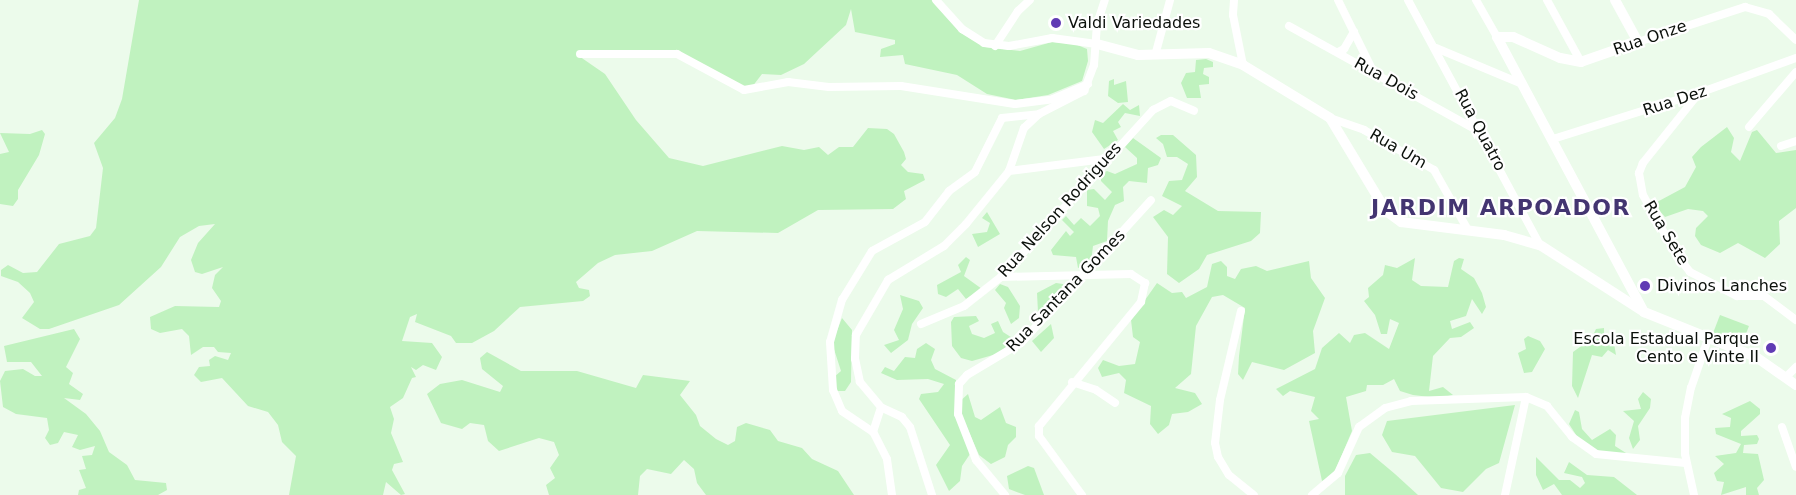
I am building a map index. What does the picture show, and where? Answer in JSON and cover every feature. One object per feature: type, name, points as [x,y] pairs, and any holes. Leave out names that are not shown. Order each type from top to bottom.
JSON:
[{"type":"street","points":[[936,0],[962,29],[995,46],[1052,38],[1096,44],[1130,54],[1209,53],[1243,65],[1330,118],[1394,217],[1417,227],[1468,230],[1540,244],[1644,312],[1756,357],[1796,384]]},
{"type":"street","points":[[995,46],[1018,11],[1030,0]]},
{"type":"street","points":[[892,495],[887,459],[873,432],[842,411],[833,390],[830,342],[842,300],[872,251],[925,222],[949,191],[975,172],[1002,118],[1038,114],[1071,101],[1088,84],[1096,44],[1097,24],[1105,0]]},
{"type":"street","points":[[1156,52],[1170,0]]},
{"type":"street","points":[[1234,0],[1233,15],[1243,65]]},
{"type":"street","points":[[1338,0],[1374,72]]},
{"type":"street","name":"Rua Quatro","points":[[1408,0],[1482,133],[1540,244]]},
{"type":"street","points":[[1476,0],[1644,312]]},
{"type":"street","points":[[1546,0],[1581,62]]},
{"type":"street","points":[[1615,0],[1638,42]]},
{"type":"street","name":"Rua Onze","points":[[1581,62],[1745,7],[1769,14],[1796,40]]},
{"type":"street","name":"Rua Dois","points":[[1289,26],[1482,133]]},
{"type":"street","points":[[1338,52],[1344,49],[1354,32]]},
{"type":"street","points":[[1497,37],[1513,37],[1560,58],[1581,62]]},
{"type":"street","points":[[1436,48],[1522,84]]},
{"type":"street","points":[[580,54],[677,54],[744,90],[788,82],[829,87],[901,86],[1015,104],[1053,99],[1088,84]]},
{"type":"street","name":"Rua Dez","points":[[1553,140],[1699,93],[1796,58]]},
{"type":"street","points":[[1749,128],[1796,72]]},
{"type":"street","name":"Rua Sete","points":[[1699,93],[1643,163],[1639,173],[1643,195],[1690,272],[1737,296],[1764,296],[1796,320]]},
{"type":"street","name":"Rua Nelson Rodrigues","points":[[921,324],[964,306],[1001,277],[1104,159],[1161,105],[1178,101],[1194,111]]},
{"type":"street","points":[[932,495],[910,428],[902,417],[881,407],[860,382],[855,346],[861,323],[888,280],[954,238],[1009,171],[1024,128],[1038,114]]},
{"type":"street","name":"Rua Um","points":[[1330,118],[1364,130],[1434,171],[1468,230]]},
{"type":"street","points":[[1781,146],[1796,141]]},
{"type":"street","points":[[1009,171],[1104,159]]},
{"type":"street","name":"Rua Santana Gomes","points":[[1005,495],[976,459],[958,414],[959,384],[967,375],[1010,352],[1085,275],[1151,200]]},
{"type":"street","points":[[1001,277],[1131,274],[1142,278],[1146,288],[1141,302],[1042,418],[1039,436],[1082,495]]},
{"type":"street","points":[[1241,311],[1220,400],[1215,443],[1218,457],[1229,475],[1254,495]]},
{"type":"street","points":[[1694,495],[1686,463],[1685,418],[1691,388],[1708,339]]},
{"type":"street","points":[[1787,376],[1796,368]]},
{"type":"street","points":[[1072,382],[1096,390],[1115,403]]},
{"type":"street","points":[[1312,495],[1338,473],[1359,427],[1385,408],[1411,401],[1526,398],[1546,406],[1572,437],[1596,454],[1686,463]]},
{"type":"street","points":[[1505,495],[1526,398]]},
{"type":"street","points":[[873,432],[881,407]]},
{"type":"street","points":[[1782,427],[1796,467]]},
{"type":"street","points":[[993,495],[1005,495]]},
{"type":"green space","points":[[139,0],[932,0],[960,32],[985,47],[1020,51],[1052,42],[1075,44],[1087,49],[1088,61],[1082,81],[1048,95],[1016,100],[987,94],[957,75],[905,64],[903,55],[880,57],[881,49],[895,44],[895,40],[855,32],[851,9],[846,25],[804,64],[781,75],[762,74],[752,87],[743,87],[678,53],[576,54],[605,74],[636,120],[669,158],[703,166],[782,146],[804,150],[819,147],[828,155],[839,147],[853,147],[868,128],[887,129],[894,134],[904,152],[906,159],[901,165],[908,172],[923,174],[925,180],[904,191],[906,199],[893,209],[818,210],[778,233],[697,231],[652,251],[615,255],[598,263],[576,282],[579,288],[589,290],[590,296],[583,301],[520,307],[494,331],[472,343],[456,343],[451,336],[415,322],[417,314],[410,317],[402,341],[432,343],[442,357],[436,370],[423,365],[416,370],[411,367],[416,377],[412,378],[403,398],[390,407],[394,419],[391,433],[403,462],[394,464],[392,470],[405,494],[401,495],[386,482],[383,495],[289,495],[296,456],[282,442],[278,425],[268,412],[248,406],[222,378],[201,382],[194,375],[199,367],[210,366],[209,360],[215,356],[228,360],[231,353],[218,352],[214,347],[203,347],[191,355],[189,336],[182,329],[160,333],[151,329],[150,317],[175,306],[219,307],[221,301],[212,288],[215,275],[223,267],[202,274],[195,272],[191,260],[198,243],[215,224],[199,226],[180,237],[161,267],[119,305],[49,329],[40,329],[22,318],[34,302],[30,293],[18,282],[1,276],[1,270],[8,265],[23,273],[37,272],[59,244],[90,236],[96,228],[103,168],[94,143],[115,118],[122,99]]},
{"type":"green space","points":[[1206,59],[1213,62],[1213,67],[1204,68],[1203,74],[1209,77],[1209,84],[1199,85],[1201,98],[1187,98],[1181,83],[1186,73],[1195,72],[1196,60]]},
{"type":"green space","points":[[1114,79],[1114,85],[1126,81],[1128,102],[1118,103],[1108,96],[1109,81]]},
{"type":"green space","points":[[1123,104],[1130,110],[1139,105],[1140,116],[1125,113],[1118,122],[1121,127],[1113,131],[1118,140],[1104,149],[1092,132],[1095,120],[1103,123]]},
{"type":"green space","points":[[1727,127],[1734,138],[1731,152],[1740,161],[1752,132],[1757,130],[1776,153],[1796,150],[1796,208],[1779,221],[1780,244],[1765,258],[1738,243],[1720,253],[1701,245],[1695,236],[1696,228],[1708,216],[1703,211],[1688,209],[1665,217],[1658,209],[1657,202],[1685,187],[1696,167],[1692,157]]},
{"type":"green space","points":[[42,130],[45,134],[39,155],[18,190],[18,199],[13,206],[0,204],[0,154],[9,152],[0,133],[30,134]]},
{"type":"green space","points":[[1161,135],[1173,135],[1196,155],[1197,177],[1185,191],[1218,211],[1261,212],[1260,233],[1251,241],[1207,255],[1199,269],[1179,283],[1167,274],[1168,237],[1153,217],[1164,210],[1173,215],[1182,206],[1162,196],[1169,181],[1182,180],[1188,164],[1177,157],[1167,157],[1163,144],[1156,138]]},
{"type":"green space","points":[[1133,138],[1161,158],[1158,165],[1148,168],[1147,183],[1129,181],[1123,187],[1124,201],[1115,205],[1108,221],[1107,241],[1093,246],[1091,263],[1078,268],[1076,257],[1053,255],[1051,250],[1066,231],[1070,236],[1074,232],[1062,220],[1066,216],[1074,225],[1081,218],[1090,226],[1100,216],[1098,208],[1087,206],[1087,190],[1094,189],[1105,200],[1112,192],[1101,181],[1101,174],[1107,171],[1115,174],[1137,164],[1137,158],[1125,147]]},
{"type":"green space","points":[[987,212],[1000,234],[978,247],[972,234],[987,232],[990,223],[982,218]]},
{"type":"green space","points":[[966,257],[970,260],[964,276],[982,289],[966,299],[958,289],[946,297],[938,294],[937,285],[961,272],[958,265]]},
{"type":"green space","points":[[1415,258],[1412,280],[1421,286],[1448,287],[1454,261],[1459,258],[1464,259],[1461,269],[1474,278],[1486,307],[1482,314],[1472,299],[1466,316],[1450,321],[1452,329],[1470,322],[1474,328],[1461,337],[1450,338],[1433,356],[1429,391],[1443,387],[1453,395],[1438,398],[1413,395],[1400,391],[1394,379],[1383,385],[1367,385],[1366,391],[1346,397],[1352,431],[1333,476],[1322,481],[1309,421],[1319,419],[1311,411],[1315,397],[1290,391],[1283,396],[1276,389],[1315,369],[1322,348],[1339,333],[1350,343],[1354,335],[1365,333],[1389,349],[1399,323],[1390,319],[1387,334],[1381,334],[1375,315],[1364,301],[1369,297],[1368,288],[1383,275],[1385,265],[1397,268]]},
{"type":"green space","points":[[1221,261],[1227,267],[1227,276],[1235,279],[1241,269],[1256,266],[1267,271],[1309,261],[1311,278],[1325,298],[1313,331],[1315,353],[1284,370],[1252,362],[1243,380],[1238,374],[1245,308],[1223,295],[1212,297],[1196,326],[1191,374],[1175,388],[1195,393],[1202,404],[1188,412],[1172,414],[1169,425],[1158,434],[1150,424],[1151,406],[1124,393],[1126,380],[1119,373],[1102,377],[1098,368],[1103,360],[1119,366],[1135,364],[1140,342],[1133,337],[1131,320],[1157,283],[1172,293],[1182,292],[1186,298],[1207,287],[1212,264]]},
{"type":"green space","points":[[1056,283],[1063,284],[1065,289],[1053,303],[1038,312],[1037,293]]},
{"type":"green space","points":[[1000,284],[1008,287],[1020,306],[1019,318],[1011,324],[1004,308],[1006,303],[995,290]]},
{"type":"green space","points":[[900,295],[919,301],[923,308],[912,324],[908,340],[891,353],[884,345],[899,340],[894,330],[903,309]]},
{"type":"green space","points":[[1720,315],[1749,326],[1741,346],[1712,335]]},
{"type":"green space","points":[[976,316],[979,321],[969,326],[972,334],[984,338],[995,333],[991,324],[998,321],[1003,332],[1014,339],[1000,353],[972,361],[961,358],[952,346],[951,322],[954,317]]},
{"type":"green space","points":[[842,318],[852,330],[851,382],[845,391],[837,391],[833,378],[841,371],[832,343]]},
{"type":"green space","points":[[1051,324],[1054,338],[1041,352],[1032,341]]},
{"type":"green space","points":[[1604,328],[1604,336],[1614,343],[1616,355],[1608,350],[1602,357],[1592,355],[1578,398],[1572,386],[1573,352],[1591,339],[1596,329]]},
{"type":"green space","points":[[74,329],[80,339],[66,367],[73,373],[69,384],[83,394],[80,400],[64,398],[86,414],[100,431],[109,452],[127,465],[135,480],[166,483],[167,490],[158,495],[78,495],[79,490],[86,488],[79,470],[86,469],[82,456],[92,455],[95,446],[80,450],[72,447],[78,435],[64,432],[58,443],[50,445],[45,438],[49,430],[47,418],[16,414],[3,407],[0,381],[5,371],[23,369],[35,376],[42,376],[31,362],[7,362],[4,346]]},
{"type":"green space","points":[[1528,336],[1540,341],[1545,349],[1532,372],[1524,373],[1518,353],[1526,349],[1524,339]]},
{"type":"green space","points":[[926,343],[935,349],[931,360],[935,369],[956,380],[955,414],[970,454],[962,466],[960,481],[949,491],[936,465],[950,445],[919,399],[921,394],[938,392],[944,384],[928,379],[897,380],[881,373],[885,367],[894,371],[905,357],[915,358],[917,349]]},
{"type":"green space","points":[[487,352],[521,371],[577,371],[636,388],[643,375],[690,381],[680,395],[696,415],[700,426],[716,439],[728,445],[735,441],[737,427],[746,423],[770,430],[778,441],[802,448],[812,459],[838,471],[854,495],[706,495],[697,483],[694,469],[684,460],[671,474],[647,469],[640,476],[638,495],[549,495],[546,485],[555,478],[550,468],[559,455],[554,442],[539,438],[499,451],[488,441],[484,425],[470,423],[462,429],[441,423],[427,394],[440,384],[462,380],[500,392],[503,386],[482,369],[480,358]]},
{"type":"green space","points":[[1643,392],[1651,399],[1650,408],[1638,426],[1640,440],[1633,449],[1629,438],[1634,421],[1623,411],[1641,409],[1638,399]]},
{"type":"green space","points":[[968,394],[975,417],[981,420],[1000,407],[1006,423],[1016,427],[1016,437],[1008,445],[1005,457],[991,464],[979,455],[961,414],[959,402]]},
{"type":"green space","points":[[1750,401],[1760,409],[1760,414],[1741,431],[1741,436],[1757,435],[1759,439],[1757,444],[1744,445],[1743,453],[1758,454],[1764,480],[1757,488],[1759,495],[1746,495],[1746,487],[1721,495],[1724,482],[1717,481],[1714,473],[1724,464],[1715,456],[1736,453],[1741,444],[1716,434],[1715,428],[1730,427],[1731,418],[1722,414]]},
{"type":"green space","points":[[1515,405],[1499,463],[1486,469],[1463,492],[1441,488],[1415,456],[1392,452],[1382,435],[1387,421]]},
{"type":"green space","points":[[1575,410],[1579,412],[1582,429],[1592,440],[1610,429],[1616,435],[1615,446],[1626,453],[1604,454],[1580,441],[1569,424]]},
{"type":"green space","points":[[1370,453],[1418,495],[1345,495],[1345,476],[1356,455]]},
{"type":"green space","points":[[1536,457],[1559,480],[1570,480],[1580,488],[1585,483],[1582,477],[1564,473],[1569,462],[1587,475],[1614,477],[1637,495],[1562,495],[1554,484],[1543,490],[1536,475]]},
{"type":"green space","points":[[1028,466],[1034,468],[1044,495],[1025,495],[1009,489],[1007,476]]},
{"type":"place","name":"Valdi Variedades","points":[[1056,23]]},
{"type":"place","name":"Divinos Lanches","points":[[1645,286]]},
{"type":"place","name":"Escola Estadual Parque Cento e Vinte II","points":[[1771,348]]},
{"type":"district","name":"JARDIM ARPOADOR","points":[[1501,208]]}]
